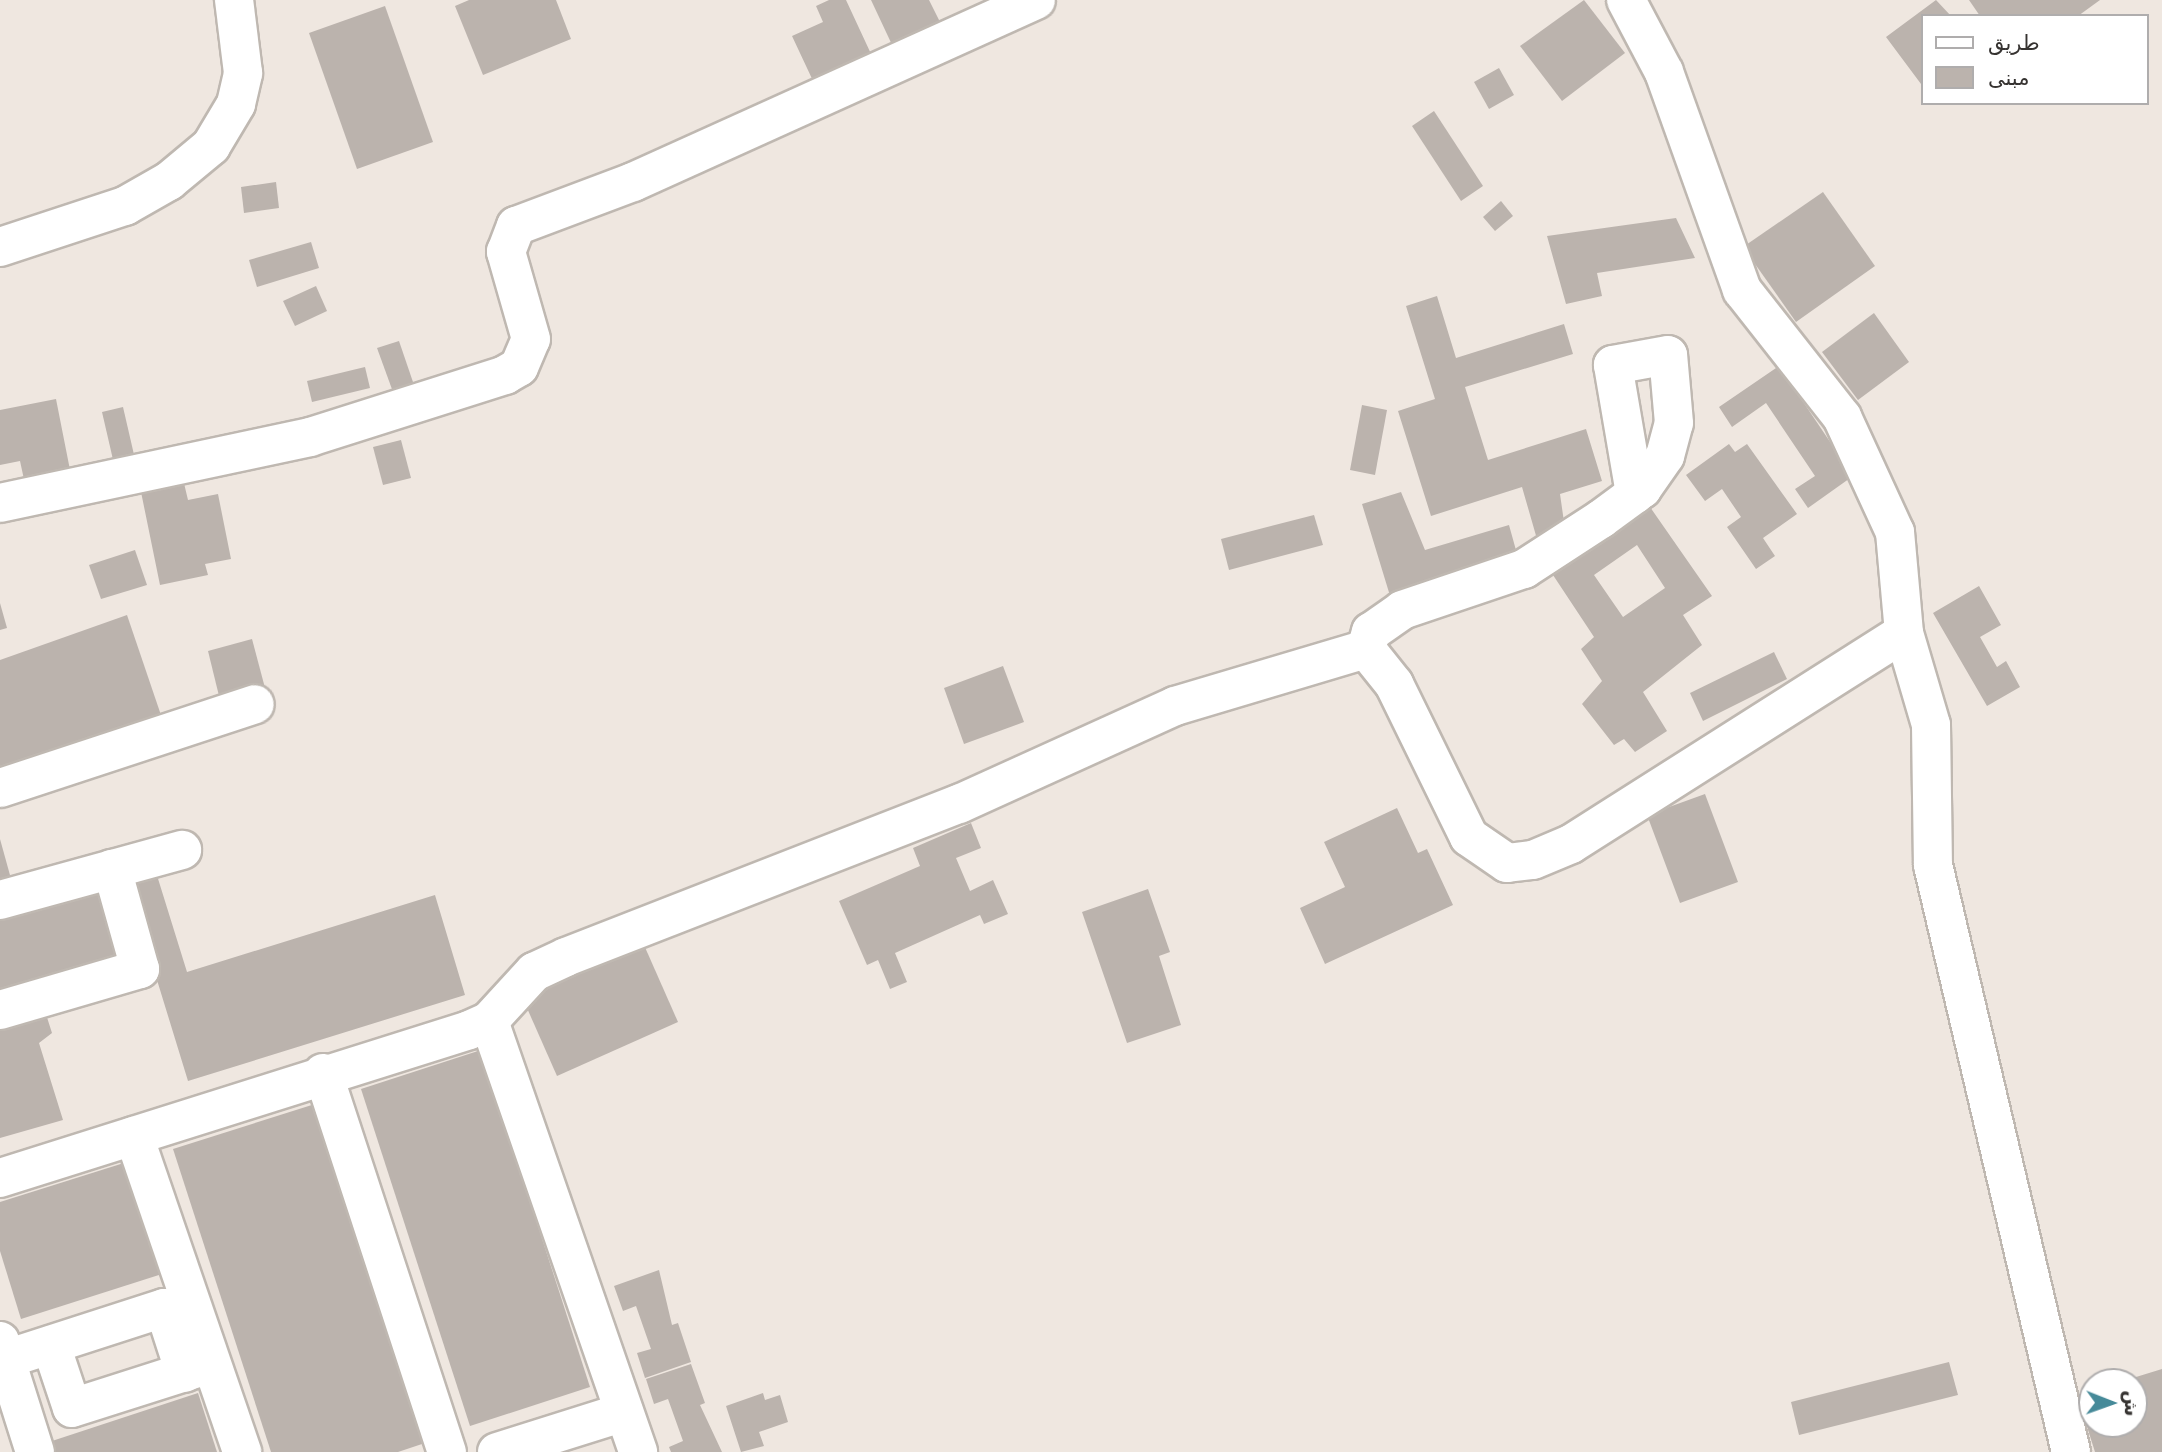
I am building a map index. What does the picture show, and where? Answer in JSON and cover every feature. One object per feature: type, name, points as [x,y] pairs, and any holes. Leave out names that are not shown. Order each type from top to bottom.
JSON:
[{"type":"street","points":[[0,247],[125,206],[169,181],[211,146],[231,115],[243,73],[234,0]]},
{"type":"street","points":[[0,503],[310,437],[505,375],[519,366],[531,339],[506,252],[516,226],[633,182],[1036,0]]},
{"type":"street","points":[[1626,0],[1664,72],[1742,290],[1842,417],[1878,486],[1895,532],[1904,633],[1931,725],[1933,865],[2071,1452]]},
{"type":"street","points":[[1366,649],[1371,632],[1402,610],[1524,569],[1635,494]]},
{"type":"street","points":[[1366,649],[1394,684],[1469,837],[1507,863],[1533,860],[1571,844],[1904,633]]},
{"type":"street","points":[[0,1178],[489,1021],[534,972],[566,957],[959,804],[1175,706],[1366,649]]},
{"type":"street","points":[[0,788],[255,704]]},
{"type":"street","points":[[0,901],[182,850]]},
{"type":"street","points":[[0,1010],[139,969],[112,869]]},
{"type":"street","points":[[489,1021],[638,1452]]},
{"type":"street","points":[[323,1073],[447,1452]]},
{"type":"street","points":[[134,1136],[198,1368]]},
{"type":"street","points":[[35,1452],[3,1350],[51,1345],[164,1308],[242,1452]]},
{"type":"street","points":[[51,1345],[72,1409],[198,1368]]},
{"type":"street","points":[[497,1452],[624,1412]]},
{"type":"building","points":[[469,0],[556,0],[571,39],[483,75],[455,6]]},
{"type":"building","points":[[829,0],[846,0],[872,56],[814,83],[792,36],[823,22],[816,6]]},
{"type":"building","points":[[871,0],[929,0],[942,26],[894,49]]},
{"type":"building","points":[[1584,0],[1625,53],[1562,101],[1520,46]]},
{"type":"building","points":[[1936,0],[1949,14],[1920,14],[1920,83],[1886,37]]},
{"type":"building","points":[[1969,0],[2100,0],[2081,14],[1979,14]]},
{"type":"building","points":[[385,6],[433,142],[357,169],[309,33]]},
{"type":"building","points":[[1499,68],[1514,95],[1489,109],[1474,82]]},
{"type":"building","points":[[1434,111],[1483,186],[1461,201],[1412,126]]},
{"type":"building","points":[[276,182],[279,208],[244,213],[241,187]]},
{"type":"building","points":[[1823,192],[1875,266],[1796,322],[1743,247]]},
{"type":"building","points":[[1501,201],[1513,216],[1495,231],[1483,217]]},
{"type":"building","points":[[1676,218],[1695,258],[1597,273],[1602,296],[1566,304],[1547,236]]},
{"type":"building","points":[[311,242],[319,268],[257,287],[249,260]]},
{"type":"building","points":[[316,286],[327,311],[295,326],[283,301]]},
{"type":"building","points":[[1437,296],[1456,358],[1564,324],[1573,354],[1465,387],[1488,460],[1586,429],[1602,481],[1560,494],[1564,522],[1539,546],[1522,487],[1431,516],[1398,411],[1435,399],[1406,306]]},
{"type":"building","points":[[1874,313],[1909,362],[1858,400],[1822,352]]},
{"type":"building","points":[[399,341],[414,385],[393,392],[377,348]]},
{"type":"building","points":[[1779,366],[1853,476],[1808,508],[1795,489],[1815,476],[1766,403],[1732,427],[1719,407]]},
{"type":"building","points":[[365,367],[370,388],[312,402],[307,381]]},
{"type":"building","points":[[56,399],[71,475],[25,484],[20,461],[0,465],[0,410]]},
{"type":"building","points":[[1362,405],[1387,410],[1375,475],[1350,470]]},
{"type":"building","points":[[123,407],[135,459],[114,464],[102,412]]},
{"type":"building","points":[[401,440],[411,478],[383,485],[373,447]]},
{"type":"building","points":[[1729,444],[1735,452],[1747,444],[1797,514],[1763,538],[1775,556],[1756,569],[1727,527],[1741,517],[1722,489],[1705,501],[1686,475]]},
{"type":"building","points":[[183,479],[188,500],[218,494],[231,559],[205,564],[208,575],[160,585],[140,487]]},
{"type":"building","points":[[1401,492],[1425,550],[1509,525],[1519,561],[1391,599],[1362,504]]},
{"type":"building","points":[[1650,507],[1712,596],[1683,615],[1702,645],[1643,692],[1667,731],[1635,752],[1624,739],[1614,745],[1582,704],[1602,681],[1581,649],[1594,637],[1551,572]],"holes":[[[1637,545],[1665,588],[1623,617],[1594,575]]]},
{"type":"building","points":[[1314,515],[1323,545],[1229,570],[1221,539]]},
{"type":"building","points":[[135,550],[147,585],[101,599],[89,565]]},
{"type":"building","points":[[1979,586],[2001,625],[1980,637],[1997,667],[2006,661],[2020,687],[1987,706],[1933,613]]},
{"type":"building","points":[[0,603],[7,628],[0,630]]},
{"type":"building","points":[[127,615],[164,724],[0,779],[0,660]]},
{"type":"building","points":[[252,639],[265,688],[220,700],[208,651]]},
{"type":"building","points":[[1774,652],[1787,679],[1703,721],[1690,693]]},
{"type":"building","points":[[1003,666],[1024,722],[964,744],[944,688]]},
{"type":"building","points":[[1705,794],[1738,882],[1680,903],[1647,815]]},
{"type":"building","points":[[1397,808],[1418,853],[1427,849],[1453,905],[1325,964],[1300,908],[1345,887],[1324,842]]},
{"type":"building","points":[[971,823],[981,848],[956,858],[970,891],[993,880],[1008,914],[984,924],[980,915],[895,953],[907,982],[890,989],[878,960],[867,965],[839,901],[920,866],[913,848]]},
{"type":"building","points":[[0,839],[13,886],[0,889]]},
{"type":"building","points":[[155,869],[187,972],[435,895],[465,995],[188,1081],[126,879]]},
{"type":"building","points":[[103,888],[123,960],[0,994],[0,917]]},
{"type":"building","points":[[1148,889],[1170,952],[1159,956],[1181,1025],[1127,1043],[1082,912]]},
{"type":"building","points":[[644,945],[678,1022],[557,1076],[523,999]]},
{"type":"building","points":[[44,1008],[52,1033],[39,1043],[63,1120],[0,1138],[0,1020]]},
{"type":"building","points":[[481,1050],[590,1387],[470,1426],[361,1089]]},
{"type":"building","points":[[315,1104],[425,1443],[398,1452],[271,1452],[173,1149]]},
{"type":"building","points":[[127,1162],[162,1274],[21,1319],[0,1251],[0,1202]]},
{"type":"building","points":[[659,1270],[672,1325],[678,1323],[691,1362],[645,1378],[637,1353],[651,1349],[636,1306],[623,1311],[614,1286]]},
{"type":"building","points":[[1949,1362],[1958,1395],[1799,1435],[1791,1402]]},
{"type":"building","points":[[691,1364],[705,1403],[700,1405],[722,1452],[671,1452],[669,1447],[683,1441],[668,1399],[654,1404],[646,1379]]},
{"type":"building","points":[[2162,1369],[2162,1452],[2095,1452],[2091,1438],[2148,1438],[2148,1373]]},
{"type":"building","points":[[198,1393],[217,1452],[55,1452],[52,1441]]},
{"type":"building","points":[[763,1393],[765,1400],[780,1395],[788,1422],[759,1432],[764,1446],[741,1452],[726,1406]]}]
